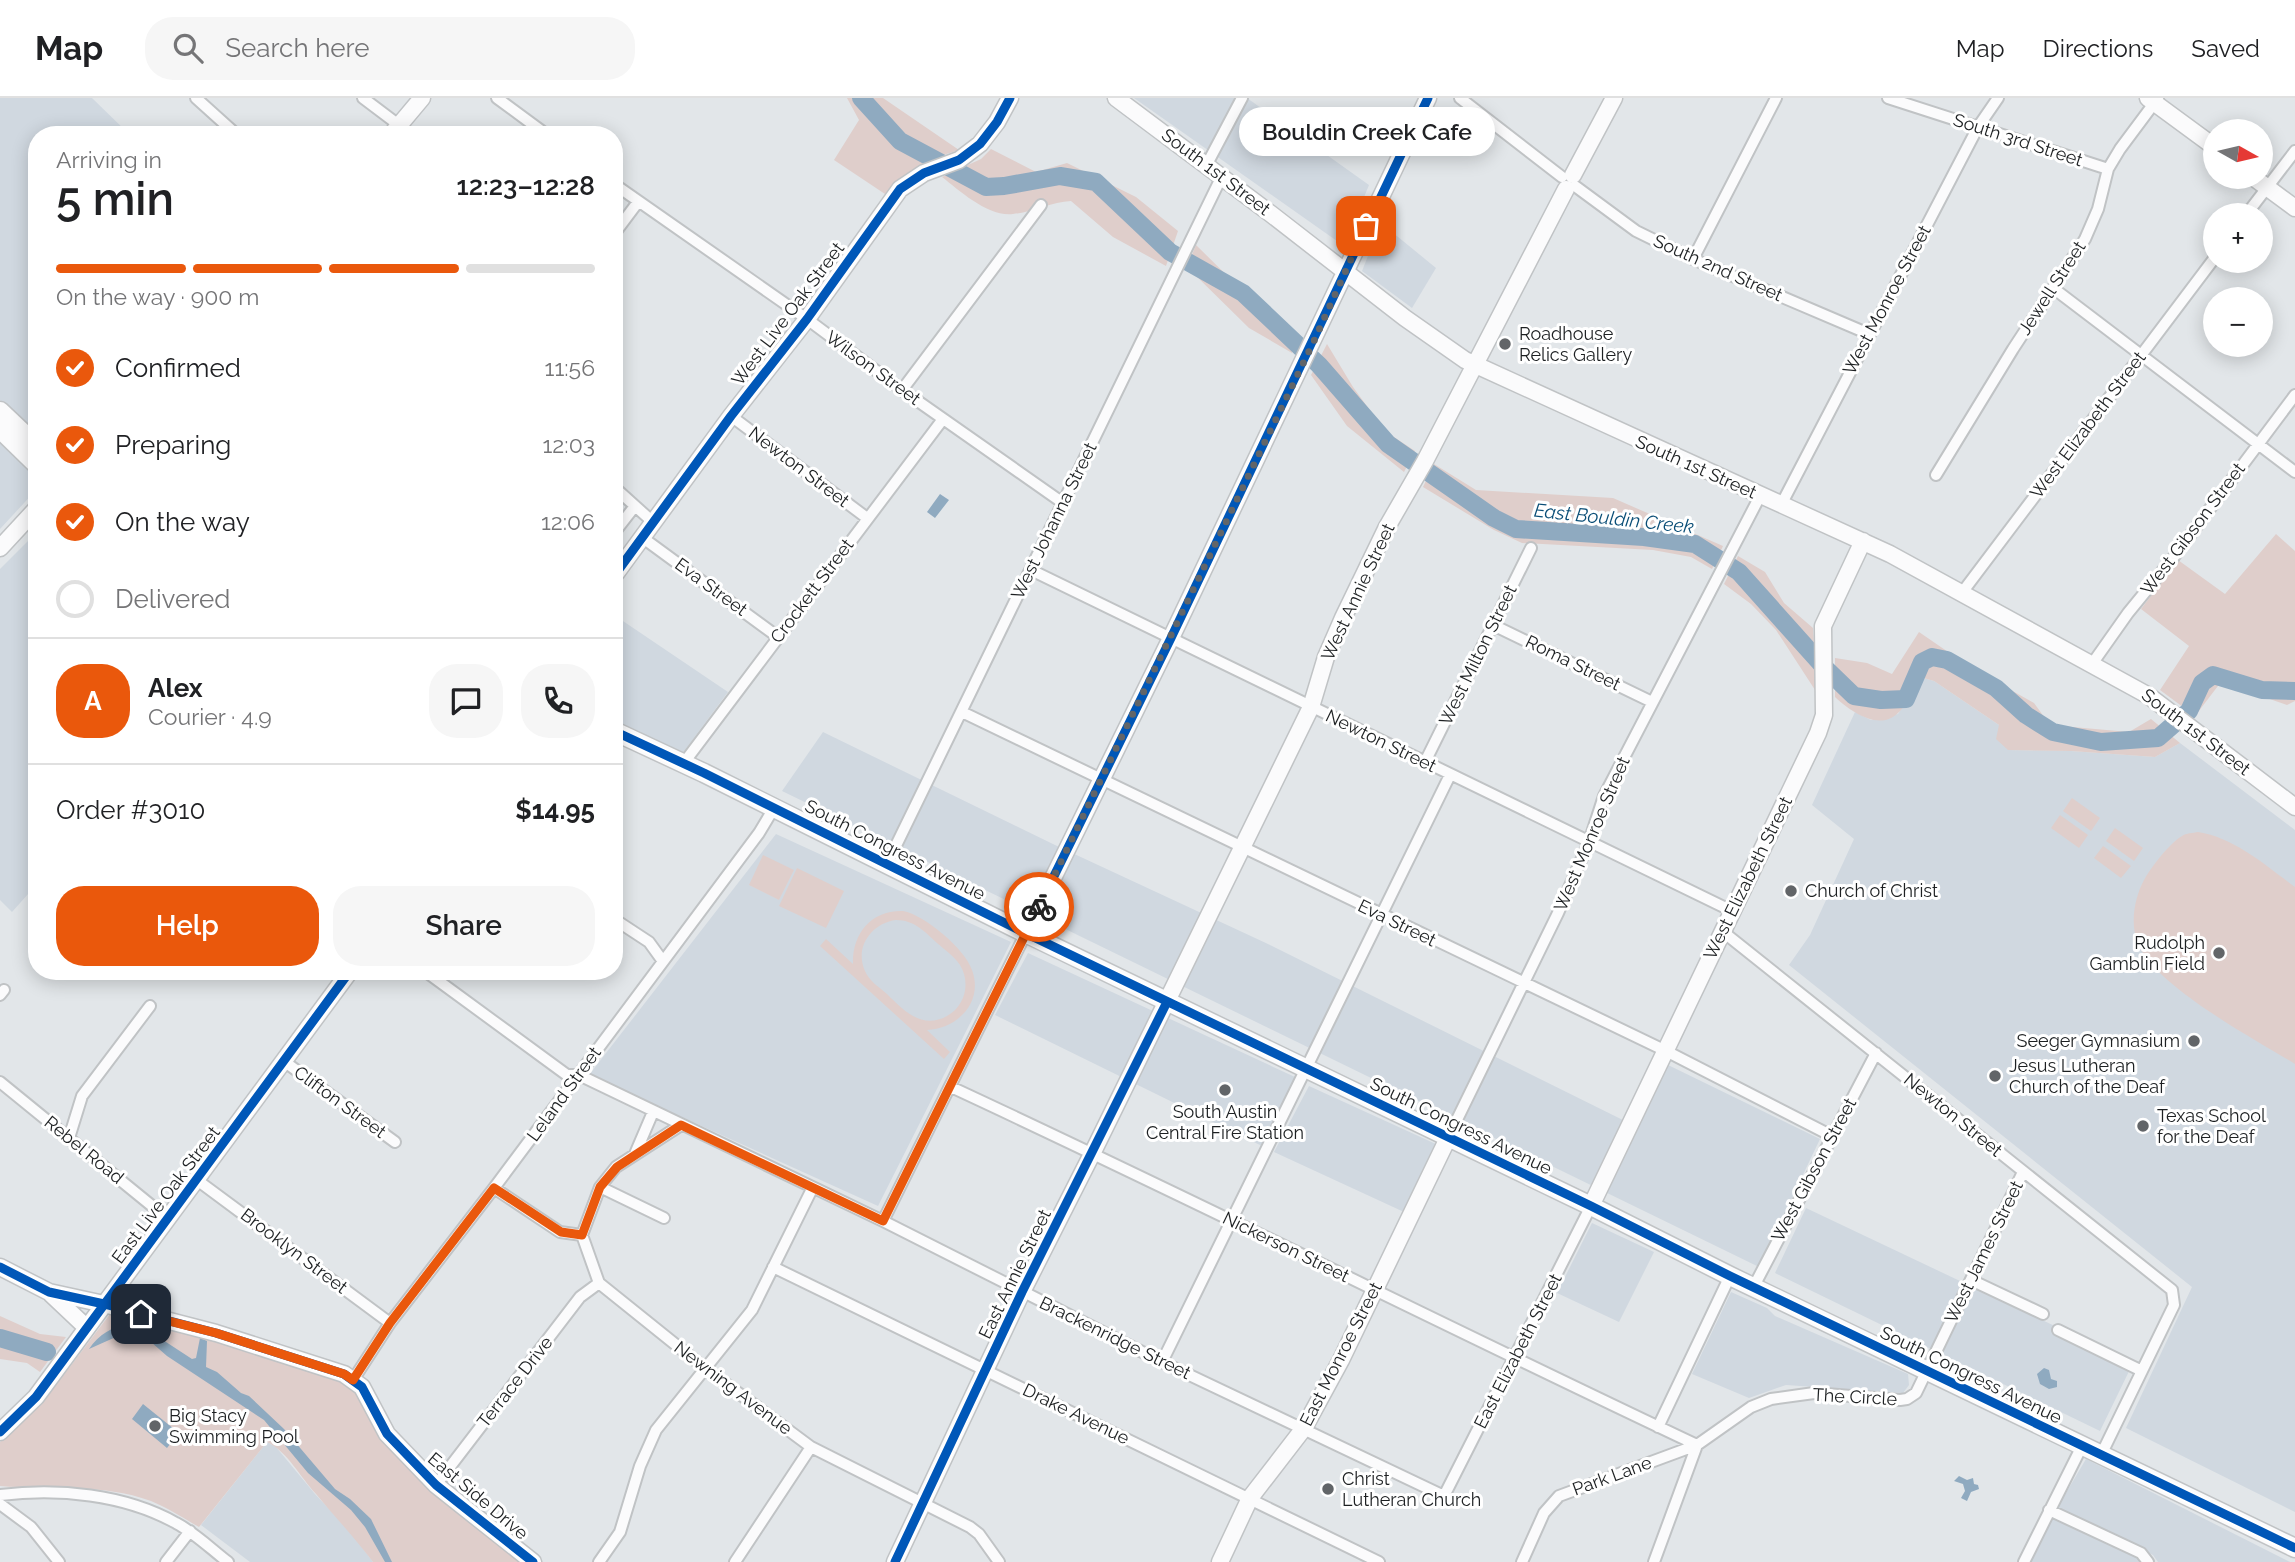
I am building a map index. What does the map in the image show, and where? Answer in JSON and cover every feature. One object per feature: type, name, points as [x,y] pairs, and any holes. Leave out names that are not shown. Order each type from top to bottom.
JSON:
[{"type":"main road","points":[[0,411],[28,437]]},
{"type":"main road","points":[[0,429],[28,456]]},
{"type":"main road","name":"South Congress Avenue","points":[[623,735],[1591,1206],[1754,1288],[2295,1548]]},
{"type":"street","points":[[195,98],[227,126]]},
{"type":"street","points":[[363,98],[393,126]]},
{"type":"street","points":[[404,126],[422,98]]},
{"type":"street","points":[[497,98],[535,126]]},
{"type":"street","name":"West Live Oak Street","points":[[623,564],[900,190],[925,173],[959,160],[980,144],[1010,98]]},
{"type":"street","name":"South 1st Street","points":[[1116,98],[1407,319],[1473,365],[1863,541],[2124,681],[2168,709],[2295,807]]},
{"type":"street","points":[[1206,166],[1242,98]]},
{"type":"street","points":[[883,1221],[1171,638],[1428,98]]},
{"type":"street","name":"South 2nd Street","points":[[1460,98],[1636,230],[1692,259],[1869,334]]},
{"type":"street","name":"West Annie Street","points":[[1167,1002],[1311,707],[1326,657],[1387,527],[1425,461],[1614,98]]},
{"type":"street","points":[[1692,259],[1776,98]]},
{"type":"street","name":"South 3rd Street","points":[[1888,98],[2108,169]]},
{"type":"street","name":"West Monroe Street","points":[[1781,505],[1978,127],[1998,98]]},
{"type":"street","points":[[2154,99],[2203,138]]},
{"type":"street","name":"Jewell Street","points":[[1936,475],[2093,223],[2108,169],[2154,99]]},
{"type":"street","points":[[2273,179],[2295,151]]},
{"type":"street","name":"West Johanna Street","points":[[887,864],[1222,178]]},
{"type":"street","points":[[2270,189],[2295,208]]},
{"type":"street","name":"Wilson Street","points":[[623,191],[1063,503]]},
{"type":"street","points":[[623,222],[638,202]]},
{"type":"street","points":[[902,390],[1041,205]]},
{"type":"street","name":"West Elizabeth Street","points":[[1961,594],[2203,273]]},
{"type":"street","points":[[2053,288],[2295,472]]},
{"type":"street","name":"West Gibson Street","points":[[2092,664],[2128,612],[2173,558],[2295,395]]},
{"type":"street","name":"Newton Street","points":[[731,416],[867,518]]},
{"type":"street","name":"Crockett Street","points":[[683,764],[943,419]]},
{"type":"street","points":[[623,495],[654,523]]},
{"type":"street","name":"West Monroe Street","points":[[1448,1138],[1524,984],[1589,842],[1604,796],[1760,496]]},
{"type":"street","points":[[623,521],[635,506]]},
{"type":"street","points":[[0,548],[28,518]]},
{"type":"street","name":"Eva Street","points":[[643,538],[778,636]]},
{"type":"street","name":"West Elizabeth Street","points":[[1591,1206],[1818,733],[1824,715],[1823,626],[1863,541]]},
{"type":"street","name":"West Milton Street","points":[[1425,762],[1531,548]]},
{"type":"street","name":"Newton Street","points":[[1031,570],[1732,911]]},
{"type":"street","name":"Roma Street","points":[[1493,625],[1652,702]]},
{"type":"street","name":"Eva Street","points":[[962,712],[1666,1051],[1832,1136]]},
{"type":"street","points":[[1162,1362],[1450,775]]},
{"type":"street","name":"Leland Street","points":[[353,1380],[390,1323],[579,1075],[752,842],[774,808]]},
{"type":"street","points":[[623,925],[649,942],[663,960]]},
{"type":"street","name":"Newton Street","points":[[1722,931],[2168,1286],[2174,1295],[2174,1305],[2142,1371]]},
{"type":"street","name":"East Live Oak Street","points":[[0,1432],[36,1397],[344,980]]},
{"type":"street","name":"Brackenridge Street","points":[[437,980],[567,1075],[579,1075],[883,1221],[1162,1362],[1444,1496]]},
{"type":"street","name":"East Annie Street","points":[[895,1562],[1021,1292],[1167,1002]]},
{"type":"street","points":[[69,1138],[82,1096],[150,1006]]},
{"type":"street","name":"West Gibson Street","points":[[1754,1288],[1876,1053]]},
{"type":"street","name":"Clifton Street","points":[[285,1062],[396,1142]]},
{"type":"street","name":"Rebel Road","points":[[0,1082],[168,1219]]},
{"type":"street","name":"Nickerson Street","points":[[951,1087],[1093,1152],[1697,1445]]},
{"type":"street","points":[[635,1154],[653,1112]]},
{"type":"street","points":[[599,1283],[582,1235],[600,1187],[617,1167],[681,1125]]},
{"type":"street","name":"East Monroe Street","points":[[1220,1562],[1250,1498],[1304,1428],[1448,1138]]},
{"type":"street","name":"West James Street","points":[[1926,1371],[2023,1172]]},
{"type":"street","name":"Brooklyn Street","points":[[197,1180],[390,1323]]},
{"type":"street","points":[[600,1187],[664,1218]]},
{"type":"street","points":[[494,1188],[561,1232],[582,1235]]},
{"type":"street","points":[[599,1562],[620,1532],[640,1466],[656,1430],[752,1310],[812,1189]]},
{"type":"street","name":"East Elizabeth Street","points":[[1444,1496],[1591,1206]]},
{"type":"street","points":[[0,1267],[49,1292],[216,1333],[344,1374],[353,1380]]},
{"type":"street","name":"Drake Avenue","points":[[774,1267],[1379,1562]]},
{"type":"street","points":[[1658,1427],[1730,1276]]},
{"type":"street","points":[[1971,1280],[2043,1314]]},
{"type":"street","name":"Newning Avenue","points":[[599,1283],[706,1369],[811,1447],[970,1527],[979,1534],[999,1562]]},
{"type":"street","name":"Terrace Drive","points":[[436,1485],[580,1297],[599,1283]]},
{"type":"street","points":[[49,1292],[87,1328]]},
{"type":"street","points":[[2058,1330],[2142,1371],[2101,1455]]},
{"type":"street","name":"The Circle","points":[[1697,1445],[1751,1406],[1771,1399],[1814,1394],[1907,1399],[1916,1393],[1926,1371]]},
{"type":"street","name":"East Side Drive","points":[[353,1380],[362,1387],[387,1434],[436,1485],[533,1562]]},
{"type":"street","points":[[1654,1562],[1697,1445]]},
{"type":"street","name":"Park Lane","points":[[1522,1562],[1544,1513],[1559,1496],[1697,1445]]},
{"type":"street","points":[[2024,1562],[2082,1446]]},
{"type":"street","points":[[735,1562],[811,1447]]},
{"type":"street","points":[[0,1495],[73,1494],[110,1499],[175,1522],[228,1562]]},
{"type":"street","points":[[0,1504],[31,1527],[59,1562]]},
{"type":"street","points":[[2049,1510],[2141,1553],[2148,1562]]},
{"type":"street","points":[[166,1562],[190,1531]]},
{"type":"shaded area","points":[[0,98],[92,98],[121,126],[28,126],[28,427],[0,400]]},
{"type":"shaded area","points":[[847,98],[883,98],[959,150],[928,160],[885,194],[834,160],[859,120]]},
{"type":"shaded area","points":[[1134,98],[1247,98],[1369,185],[1344,246]]},
{"type":"shaded area","points":[[991,149],[1036,172],[1067,163],[1136,197],[1178,231],[1166,266],[1113,237],[1071,201],[1004,214],[975,202],[942,177],[981,159]]},
{"type":"shaded area","points":[[1381,223],[1436,268],[1412,308],[1362,271]]},
{"type":"shaded area","points":[[1196,245],[1262,310],[1297,336],[1292,353],[1249,328],[1187,267]]},
{"type":"shaded area","points":[[1327,344],[1353,387],[1385,431],[1415,451],[1404,472],[1347,426],[1311,375]]},
{"type":"shaded area","points":[[0,442],[28,469],[28,499],[0,529]]},
{"type":"shaded area","points":[[1434,464],[1476,490],[1613,498],[1723,546],[1712,569],[1691,557],[1653,550],[1522,543],[1494,530],[1423,487]]},
{"type":"shaded area","points":[[2276,534],[2295,551],[2295,701],[2287,705],[2221,682],[2195,716],[2160,690],[2189,646],[2141,609],[2178,560],[2225,594]]},
{"type":"shaded area","points":[[28,541],[28,894],[12,912],[0,900],[0,569]]},
{"type":"shaded area","points":[[1738,556],[1765,572],[1784,603],[1813,628],[1817,693],[1776,630],[1751,604],[1724,584]]},
{"type":"shaded area","points":[[623,621],[728,692],[682,754],[623,730]]},
{"type":"shaded area","points":[[1919,632],[1970,667],[2034,703],[2050,725],[2129,732],[2151,719],[2180,743],[2155,757],[2008,750],[1996,739],[1999,725],[1934,681],[1920,677],[1904,706],[1889,719],[1873,720],[1865,717],[1835,697],[1835,658],[1867,663],[1892,674]]},
{"type":"shaded area","name":"Texas School for the Deaf","points":[[1920,677],[1934,681],[1999,725],[2009,750],[2155,757],[2180,743],[2295,830],[2295,1512],[2126,1428],[2192,1287],[1789,965],[1810,935],[1854,839],[1812,805],[1855,712],[1871,720],[1898,714]]},
{"type":"shaded area","points":[[823,732],[1055,845],[1268,944],[1635,1126],[1666,1064],[1820,1139],[1759,1267],[782,791]]},
{"type":"shaded area","points":[[2072,798],[2100,818],[2091,831],[2063,811]]},
{"type":"shaded area","points":[[2060,815],[2088,835],[2079,848],[2051,828]]},
{"type":"shaded area","points":[[2115,828],[2143,848],[2134,861],[2106,841]]},
{"type":"shaded area","name":"Rudolph Gamblin Field","points":[[2198,832],[2237,846],[2295,887],[2295,1064],[2207,1010],[2183,992],[2146,958],[2137,941],[2134,909],[2144,880],[2172,844],[2184,835]]},
{"type":"shaded area","points":[[776,834],[1011,942],[878,1206],[589,1075]]},
{"type":"shaded area","points":[[2103,846],[2131,866],[2121,878],[2094,858]]},
{"type":"shaded area","points":[[763,855],[794,870],[779,900],[749,885]]},
{"type":"shaded area","points":[[797,868],[844,891],[826,928],[779,906]]},
{"type":"shaded area","points":[[892,912],[912,914],[933,926],[961,952],[972,970],[974,993],[965,1012],[948,1025],[927,1030],[950,1052],[944,1059],[820,946],[826,939],[853,964],[856,943],[866,926],[873,919]],"holes":[[[902,920],[923,930],[955,959],[963,972],[965,986],[962,1000],[953,1012],[938,1020],[929,1021],[914,1016],[874,984],[865,971],[862,953],[867,938],[879,926]]]},
{"type":"shaded area","points":[[1028,953],[1295,1077],[1262,1146],[995,1015]]},
{"type":"shaded area","points":[[1309,1086],[1438,1145],[1404,1212],[1274,1152]]},
{"type":"shaded area","points":[[1806,1208],[2133,1363],[2100,1431],[1775,1273]]},
{"type":"shaded area","points":[[1592,1223],[1654,1252],[1619,1322],[1557,1293]]},
{"type":"shaded area","points":[[1731,1292],[1767,1308],[1775,1316],[1908,1374],[1909,1385],[1903,1393],[1786,1385],[1749,1398],[1692,1374]]},
{"type":"shaded area","points":[[110,1314],[230,1342],[349,1382],[359,1389],[380,1434],[444,1502],[523,1562],[373,1562],[288,1458],[267,1442],[199,1527],[151,1501],[133,1495],[95,1489],[0,1486],[0,1442],[41,1405]]},
{"type":"shaded area","points":[[0,1316],[40,1334],[66,1337],[40,1372],[27,1363],[0,1359]]},
{"type":"shaded area","points":[[267,1442],[276,1447],[350,1531],[373,1562],[250,1562],[201,1525]]},
{"type":"shaded area","points":[[2086,1459],[2290,1562],[2158,1562],[2153,1555],[2056,1510]]},
{"type":"shaded area","points":[[2053,1518],[2139,1556],[2143,1562],[2031,1562]]},
{"type":"water","points":[[940,494],[949,500],[935,518],[927,512]]},
{"type":"water","points":[[130,1323],[140,1325],[192,1359],[196,1358],[200,1338],[207,1341],[206,1367],[249,1396],[284,1429],[335,1489],[371,1519],[392,1562],[385,1562],[365,1527],[351,1510],[308,1473],[264,1420],[167,1356],[143,1335],[127,1332],[89,1349],[106,1332]]},
{"type":"water","points":[[2044,1368],[2049,1370],[2051,1379],[2057,1381],[2057,1387],[2049,1389],[2040,1384],[2037,1374]]},
{"type":"water","name":"Big Stacy Swimming Pool","points":[[143,1404],[179,1433],[167,1448],[132,1419]]},
{"type":"water","points":[[1959,1476],[1967,1480],[1973,1478],[1974,1484],[1978,1485],[1979,1489],[1971,1492],[1967,1501],[1961,1498],[1965,1491],[1963,1484],[1954,1481]]},
{"type":"waterway","name":"East Bouldin Creek","points":[[861,98],[900,141],[986,187],[1060,176],[1096,182],[1170,252],[1243,293],[1319,365],[1388,444],[1494,518],[1516,529],[1644,537],[1695,544],[1739,572],[1823,666],[1854,696],[1881,700],[1906,699],[1922,662],[1932,657],[1947,660],[1996,688],[2026,715],[2053,732],[2101,742],[2158,738],[2189,711],[2202,683],[2213,675],[2262,690],[2295,691]]},
{"type":"waterway","points":[[0,1338],[47,1352]]},
{"type":"cycle path","points":[[623,564],[731,416],[807,319],[900,189],[924,173],[959,160],[980,144],[997,122],[1010,98]]},
{"type":"cycle path","points":[[1026,933],[1171,638],[1428,98]]},
{"type":"cycle path","points":[[623,735],[1730,1276],[2295,1548]]},
{"type":"cycle path","points":[[0,1432],[36,1397],[343,980]]},
{"type":"cycle path","points":[[895,1562],[1022,1292],[1167,1002]]},
{"type":"cycle path","points":[[0,1267],[49,1292],[216,1333],[344,1374],[362,1387],[387,1434],[436,1485],[533,1562]]},
{"type":"way so far","points":[[1039,907],[1314,341],[1366,226]]},
{"type":"place","name":"Bouldin Creek Cafe","points":[[1366,226]]},
{"type":"place","name":"Roadhouse Relics Gallery","points":[[1505,344]]},
{"type":"place","name":"Church of Christ","points":[[1791,891]]},
{"type":"place","name":"Rudolph Gamblin Field","points":[[2219,953]]},
{"type":"place","name":"Seeger Gymnasium","points":[[2194,1041]]},
{"type":"place","name":"Jesus Lutheran Church of the Deaf","points":[[1995,1076]]},
{"type":"place","name":"South Austin Central Fire Station","points":[[1225,1090]]},
{"type":"place","name":"Texas School for the Deaf","points":[[2143,1126]]},
{"type":"place","name":"Big Stacy Swimming Pool","points":[[155,1426]]},
{"type":"place","name":"Christ Lutheran Church","points":[[1328,1489]]},
{"type":"route","points":[[141,1314],[216,1333],[344,1374],[353,1380],[390,1323],[494,1188],[561,1232],[582,1235],[600,1187],[617,1167],[681,1125],[883,1221],[1039,907]]}]
